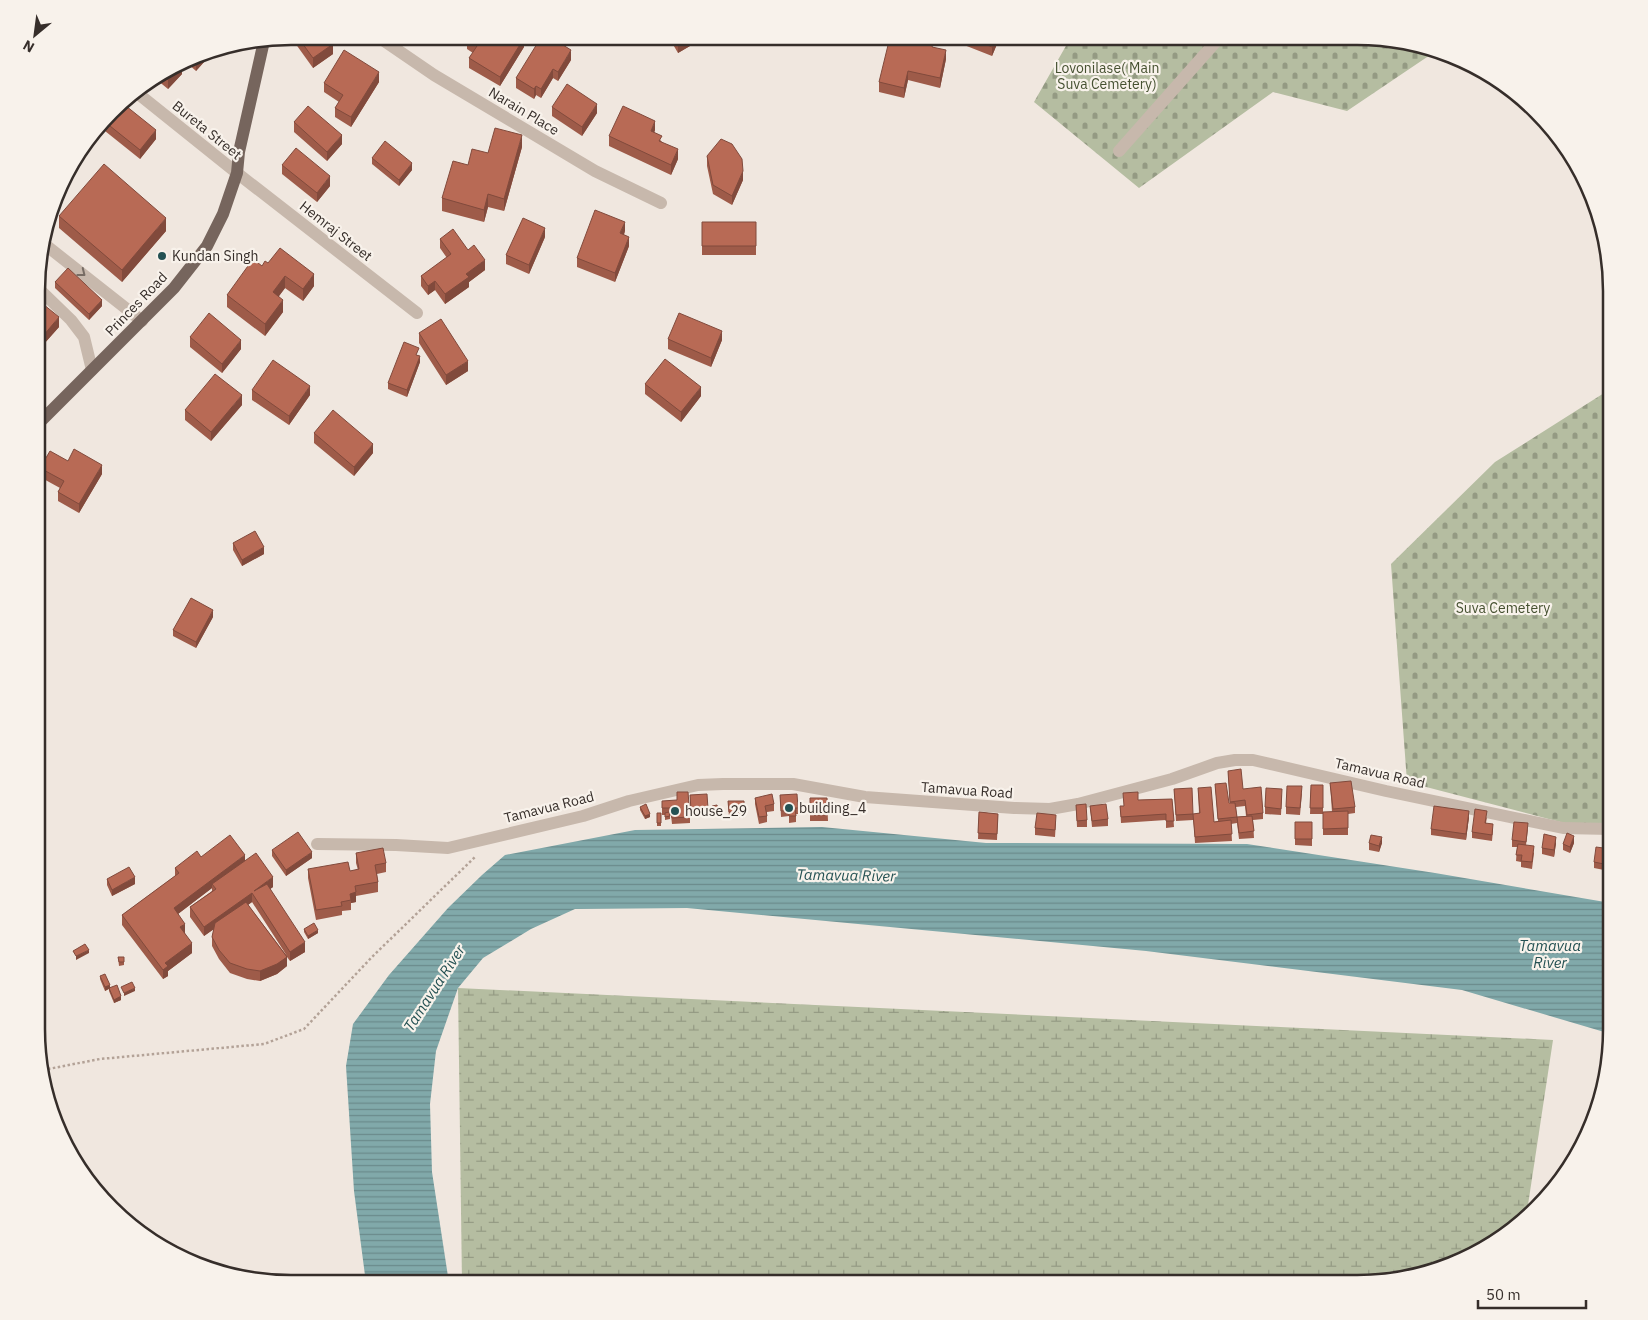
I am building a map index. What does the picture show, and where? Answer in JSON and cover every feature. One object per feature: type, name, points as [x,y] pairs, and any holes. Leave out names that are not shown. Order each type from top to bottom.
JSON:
[{"type":"main road","name":"Princes Road","points":[[45,417],[174,288],[207,246],[224,214],[237,173],[239,152],[263,47]]},
{"type":"street","name":"Narain Place","points":[[390,45],[434,75],[587,166],[661,203]]},
{"type":"street","points":[[1119,151],[1213,45]]},
{"type":"street","name":"Bureta Street","points":[[141,96],[237,173]]},
{"type":"street","name":"Hemraj Street","points":[[237,173],[416,312]]},
{"type":"street","points":[[49,248],[142,320]]},
{"type":"street","points":[[45,295],[71,320],[84,337],[92,370]]},
{"type":"street","name":"Tamavua Road","points":[[317,844],[448,848],[583,816],[629,801],[698,785],[793,784],[865,797],[1050,809],[1118,793],[1234,760],[1253,760],[1386,791],[1563,828],[1603,829]]},
{"type":"path","points":[[49,1069],[100,1060],[264,1044],[304,1029],[372,957],[496,836]]},
{"type":"green space","name":"Lovonilase( Main Suva Cemetery)","points":[[1066,45],[1357,45],[1389,47],[1429,56],[1347,111],[1273,92],[1139,188],[1034,102]]},
{"type":"green space","name":"Suva Cemetery","points":[[1603,394],[1602,823],[1564,823],[1407,782],[1391,564],[1495,462]]},
{"type":"green space","points":[[458,988],[1553,1040],[1528,1206],[1494,1234],[1466,1250],[1421,1267],[1389,1273],[1357,1275],[462,1275]]},
{"type":"water","name":"Tamavua River","points":[[822,827],[986,843],[1247,844],[1603,902],[1603,1032],[1462,990],[1146,951],[687,908],[575,909],[531,929],[483,958],[458,988],[436,1051],[430,1104],[432,1172],[448,1275],[365,1275],[354,1191],[346,1066],[353,1024],[389,975],[448,908],[505,855],[635,830]]},
{"type":"building","points":[[304,45],[332,45],[313,58]]},
{"type":"building","points":[[475,45],[520,45],[500,77],[469,58],[477,46]]},
{"type":"building","points":[[536,45],[563,45],[571,50],[558,72],[553,69],[541,89],[536,86],[534,89],[516,78]]},
{"type":"building","points":[[888,45],[933,45],[932,47],[946,50],[940,78],[908,71],[904,88],[879,82]]},
{"type":"building","points":[[344,50],[379,72],[351,117],[335,108],[343,95],[324,83]]},
{"type":"building","points":[[567,84],[597,104],[582,127],[552,107]]},
{"type":"building","points":[[308,106],[342,135],[327,152],[294,122]]},
{"type":"building","points":[[623,106],[655,121],[651,131],[662,136],[659,141],[678,149],[671,165],[609,136]]},
{"type":"building","points":[[128,107],[156,130],[140,150],[109,125]]},
{"type":"building","points":[[495,128],[522,135],[504,199],[488,194],[484,210],[442,198],[453,161],[468,165],[472,149],[488,153]]},
{"type":"building","points":[[721,139],[732,144],[742,159],[743,171],[732,196],[713,185],[707,156]]},
{"type":"building","points":[[385,141],[412,163],[399,180],[372,158]]},
{"type":"building","points":[[296,148],[330,176],[317,193],[282,165]]},
{"type":"building","points":[[104,164],[166,218],[122,270],[59,216]]},
{"type":"building","points":[[595,210],[625,222],[620,233],[629,237],[615,273],[577,258]]},
{"type":"building","points":[[523,218],[545,228],[529,265],[506,255]]},
{"type":"building","points":[[702,222],[756,222],[756,246],[702,246]]},
{"type":"building","points":[[453,229],[468,250],[474,245],[485,260],[466,274],[469,277],[445,294],[435,281],[428,286],[421,276],[451,254],[440,239]]},
{"type":"building","points":[[280,248],[314,274],[303,289],[285,276],[273,292],[283,300],[265,324],[227,295],[253,259],[262,266],[265,261],[268,263]]},
{"type":"building","points":[[68,268],[102,300],[89,314],[55,282]]},
{"type":"building","points":[[45,306],[59,317],[45,334]]},
{"type":"building","points":[[209,313],[241,340],[222,364],[190,337]]},
{"type":"building","points":[[679,313],[722,331],[711,358],[668,339]]},
{"type":"building","points":[[441,319],[468,361],[446,375],[419,333]]},
{"type":"building","points":[[404,342],[419,348],[416,355],[420,356],[407,390],[388,383]]},
{"type":"building","points":[[665,359],[701,387],[681,412],[645,384]]},
{"type":"building","points":[[273,360],[310,386],[289,416],[252,390]]},
{"type":"building","points":[[215,374],[242,395],[211,432],[185,410]]},
{"type":"building","points":[[333,410],[373,444],[354,467],[314,433]]},
{"type":"building","points":[[74,449],[102,465],[79,504],[58,492],[64,481],[45,471],[45,460],[50,451],[68,461]]},
{"type":"building","points":[[255,531],[264,547],[242,560],[233,543]]},
{"type":"building","points":[[191,598],[213,610],[196,642],[173,630]]},
{"type":"building","points":[[1241,769],[1243,789],[1261,787],[1263,813],[1247,815],[1245,800],[1230,802],[1228,771]]},
{"type":"building","points":[[1351,781],[1355,807],[1333,809],[1330,783]]},
{"type":"building","points":[[1226,783],[1229,803],[1235,803],[1237,817],[1218,819],[1215,784]]},
{"type":"building","points":[[1311,785],[1323,785],[1323,808],[1310,808]]},
{"type":"building","points":[[1287,786],[1302,786],[1300,808],[1286,807]]},
{"type":"building","points":[[1211,787],[1214,822],[1231,820],[1232,834],[1195,837],[1193,814],[1200,813],[1198,788]]},
{"type":"building","points":[[1192,788],[1193,814],[1176,815],[1174,789]]},
{"type":"building","points":[[1266,788],[1282,789],[1281,809],[1265,807]]},
{"type":"building","name":"house_29","points":[[677,792],[688,792],[690,817],[672,818],[671,808],[662,808],[662,801],[677,800]]},
{"type":"building","points":[[1138,792],[1138,800],[1172,799],[1174,821],[1166,821],[1166,814],[1121,817],[1120,806],[1124,806],[1123,793]]},
{"type":"building","points":[[707,794],[708,809],[691,810],[690,795]]},
{"type":"building","points":[[772,794],[774,804],[765,806],[767,816],[759,817],[755,798]]},
{"type":"building","name":"building_4","points":[[797,794],[798,808],[795,808],[796,816],[789,816],[789,810],[781,811],[780,795]]},
{"type":"building","points":[[810,798],[827,798],[828,815],[810,815]]},
{"type":"building","points":[[728,801],[744,801],[744,812],[729,812]]},
{"type":"building","points":[[646,804],[650,814],[645,816],[640,807]]},
{"type":"building","points":[[1086,804],[1087,820],[1077,821],[1076,805]]},
{"type":"building","points":[[1106,804],[1108,819],[1092,821],[1090,806]]},
{"type":"building","points":[[717,805],[718,809],[712,810],[712,806]]},
{"type":"building","points":[[1434,806],[1469,811],[1466,834],[1431,829]]},
{"type":"building","points":[[1475,809],[1487,811],[1485,823],[1493,824],[1492,835],[1472,832]]},
{"type":"building","points":[[1348,811],[1348,828],[1323,829],[1323,812]]},
{"type":"building","points":[[669,812],[670,816],[665,817],[665,813]]},
{"type":"building","points":[[979,812],[998,814],[997,834],[978,833]]},
{"type":"building","points":[[657,813],[661,813],[661,823],[657,823]]},
{"type":"building","points":[[1037,813],[1056,815],[1055,830],[1035,828]]},
{"type":"building","points":[[1252,816],[1254,831],[1239,833],[1237,817]]},
{"type":"building","points":[[1295,822],[1312,822],[1312,839],[1295,839]]},
{"type":"building","points":[[1514,822],[1528,823],[1526,842],[1512,840]]},
{"type":"building","points":[[298,832],[312,852],[286,870],[272,850]]},
{"type":"building","points":[[1567,833],[1574,836],[1570,847],[1563,844]]},
{"type":"building","points":[[1544,834],[1556,837],[1554,850],[1542,848]]},
{"type":"building","points":[[230,835],[245,855],[174,908],[185,924],[180,927],[192,943],[165,963],[168,966],[163,970],[122,915],[179,873],[175,868],[197,851],[201,857]]},
{"type":"building","points":[[1371,835],[1382,837],[1379,846],[1369,843]]},
{"type":"building","points":[[1518,844],[1534,846],[1532,862],[1521,861],[1522,855],[1516,855]]},
{"type":"building","points":[[1596,847],[1603,848],[1603,864],[1594,862]]},
{"type":"building","points":[[383,848],[386,863],[375,865],[378,882],[355,886],[356,892],[350,894],[351,900],[341,902],[342,906],[316,910],[308,869],[348,862],[350,871],[359,869],[356,853]]},
{"type":"building","points":[[256,853],[273,877],[254,891],[267,884],[305,942],[290,952],[252,893],[204,927],[190,907],[216,889],[212,884]]},
{"type":"building","points":[[129,867],[135,877],[112,890],[107,879]]},
{"type":"building","points":[[246,902],[287,957],[277,964],[260,971],[230,963],[219,950],[212,937],[215,923]]},
{"type":"building","points":[[314,923],[318,930],[308,936],[304,929]]},
{"type":"building","points":[[85,944],[89,950],[76,956],[73,951]]},
{"type":"building","points":[[118,957],[124,957],[124,962],[119,962]]},
{"type":"building","points":[[105,974],[110,985],[105,987],[100,976]]},
{"type":"building","points":[[132,982],[135,988],[124,993],[121,987]]},
{"type":"building","points":[[117,985],[121,996],[114,1000],[109,988]]},
{"type":"place","name":"Kundan Singh","points":[[162,256]]},
{"type":"place","name":"building_4","points":[[789,808]]},
{"type":"place","name":"house_29","points":[[675,811]]}]
